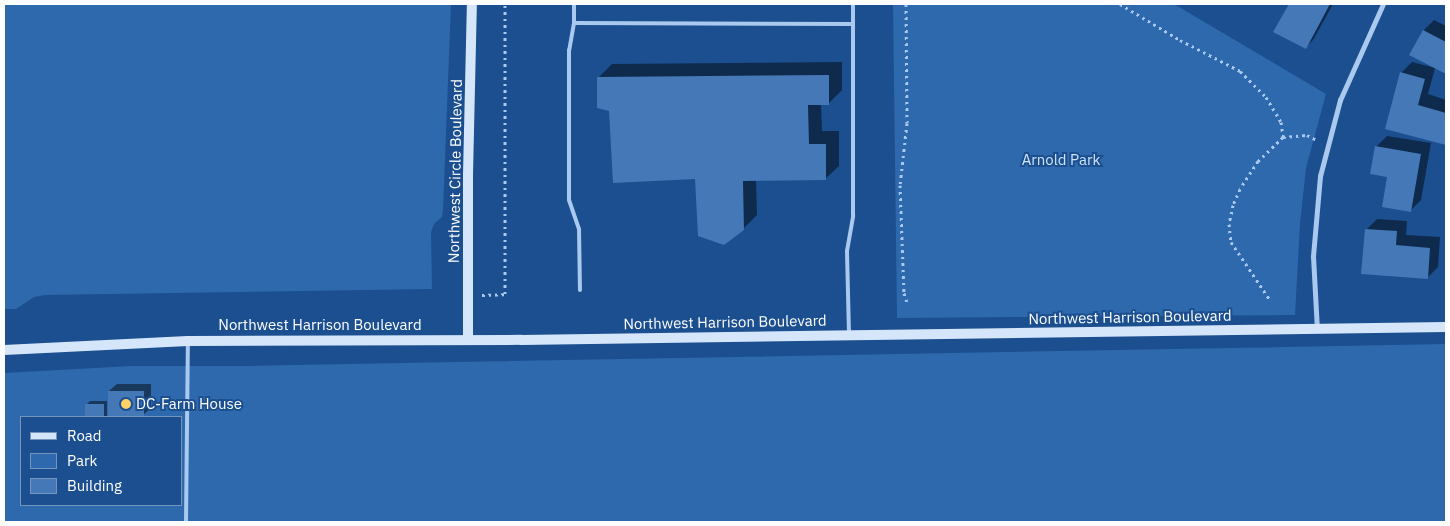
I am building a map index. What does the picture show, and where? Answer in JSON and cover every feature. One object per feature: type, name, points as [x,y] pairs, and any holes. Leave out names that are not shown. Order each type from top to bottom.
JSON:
[{"type":"main road","name":"Northwest Circle Boulevard","points":[[468,340],[468,175],[472,4]]},
{"type":"main road","name":"Northwest Harrison Boulevard","points":[[4,350],[188,341],[468,340],[1446,328]]},
{"type":"street","points":[[1317,330],[1313,256],[1315,216],[1327,145],[1340,100],[1383,4]]},
{"type":"lane","points":[[574,4],[574,23],[570,50],[569,200],[579,229],[580,290]]},
{"type":"lane","points":[[848,335],[847,251],[853,216],[853,4]]},
{"type":"lane","points":[[574,23],[853,24]]},
{"type":"lane","points":[[186,522],[188,341]]},
{"type":"path","points":[[468,295],[506,294],[505,4]]},
{"type":"path","points":[[906,4],[907,123],[900,185],[904,293],[907,302]]},
{"type":"path","points":[[1120,4],[1180,40],[1240,70],[1266,98],[1281,122],[1283,137]]},
{"type":"path","points":[[1270,300],[1231,242],[1229,224],[1233,205],[1240,189],[1258,161],[1283,137],[1307,135],[1327,145]]},
{"type":"green space","points":[[4,4],[451,4],[443,210],[442,217],[434,224],[431,232],[432,289],[45,295],[34,297],[16,309],[4,309]]},
{"type":"green space","name":"Arnold Park","points":[[893,4],[1174,4],[1326,94],[1306,168],[1300,224],[1295,315],[897,318]]},
{"type":"green space","points":[[1446,344],[1446,522],[4,522],[4,373],[131,366],[239,366]]},
{"type":"building","points":[[1289,4],[1330,4],[1306,49],[1273,32]]},
{"type":"building","points":[[1423,30],[1446,42],[1446,74],[1409,55]]},
{"type":"building","points":[[1400,72],[1425,79],[1418,105],[1446,113],[1446,145],[1385,129]]},
{"type":"building","points":[[829,75],[829,105],[808,105],[809,144],[826,144],[826,180],[743,181],[744,230],[724,245],[698,236],[695,179],[613,183],[609,111],[597,108],[597,77]]},
{"type":"building","points":[[1375,146],[1421,154],[1411,212],[1382,207],[1387,177],[1370,174]]},
{"type":"building","points":[[1365,229],[1397,231],[1396,245],[1430,248],[1428,279],[1361,274]]},
{"type":"building","name":"DC-Farm House","points":[[108,391],[144,391],[144,416],[108,416]]},
{"type":"building","points":[[85,404],[104,404],[104,416],[85,416]]},
{"type":"place","name":"DC-Farm House","points":[[126,404]]}]
